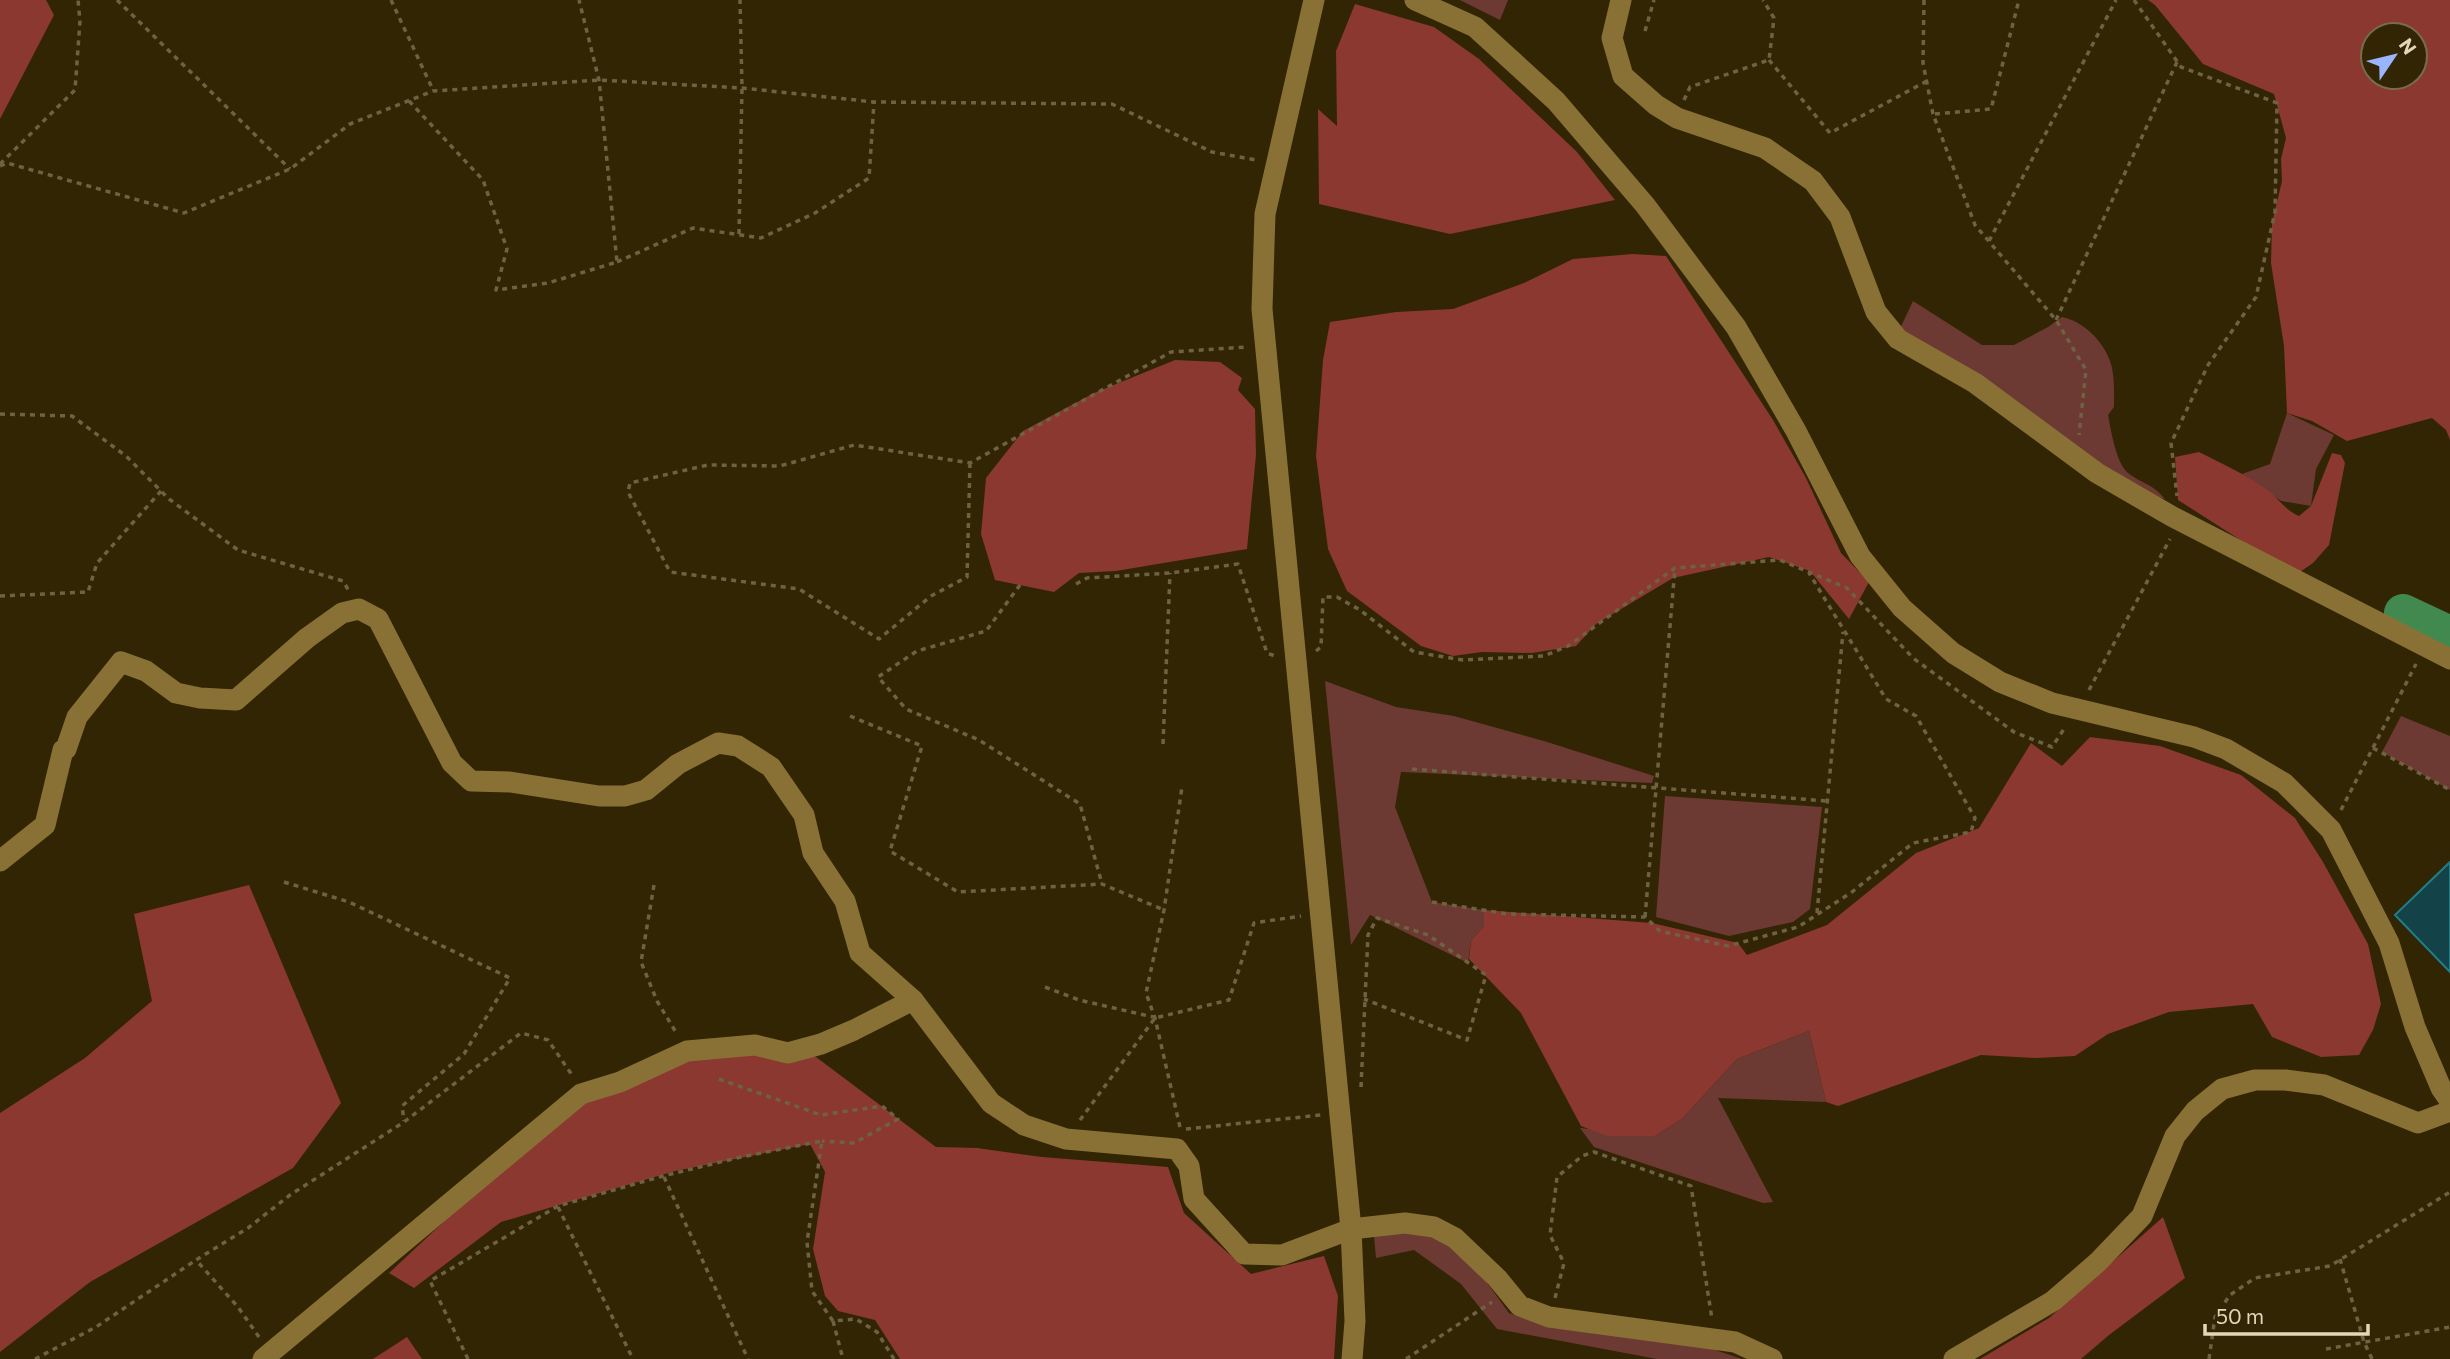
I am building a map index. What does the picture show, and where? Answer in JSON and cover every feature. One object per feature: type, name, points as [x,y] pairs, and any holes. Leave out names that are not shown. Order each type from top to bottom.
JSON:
[{"type":"street","points":[[1314,0],[1265,214],[1262,309],[1351,1229],[1355,1321],[1352,1359]]},
{"type":"street","points":[[1415,0],[1475,27],[1556,101],[1645,205],[1736,327],[1796,431],[1860,556],[1902,608],[1953,653],[2000,682],[2052,703],[2194,737],[2226,749],[2284,783],[2331,830],[2389,943],[2415,1027],[2441,1088],[2450,1101]]},
{"type":"street","points":[[1621,0],[1612,38],[1623,76],[1656,105],[1677,118],[1765,148],[1813,181],[1840,217],[1876,312],[1898,340],[1975,383],[2096,473],[2180,520],[2450,659]]},
{"type":"street","points":[[0,860],[45,825],[63,750],[66,749],[77,717],[121,662],[146,671],[176,693],[200,698],[236,700],[307,638],[342,613],[359,609],[378,619],[452,762],[471,781],[510,782],[599,796],[625,796],[646,789],[678,764],[718,743],[738,746],[771,767],[804,816],[813,853],[845,901],[860,953],[913,1000],[991,1103],[1024,1125],[1066,1139],[1177,1149],[1189,1166],[1194,1199],[1244,1254],[1282,1255],[1351,1229],[1405,1223],[1434,1227],[1455,1238],[1520,1306],[1549,1317],[1735,1342],[1772,1359]]},
{"type":"street","points":[[267,1356],[581,1094],[620,1082],[687,1051],[755,1045],[788,1053],[821,1044],[913,1000]]},
{"type":"street","points":[[1954,1359],[2053,1301],[2098,1262],[2142,1216],[2175,1136],[2195,1111],[2222,1088],[2255,1080],[2285,1080],[2324,1085],[2418,1123],[2450,1111]]},
{"type":"path","points":[[0,165],[75,90],[79,0]]},
{"type":"path","points":[[117,0],[290,169]]},
{"type":"path","points":[[391,0],[433,91]]},
{"type":"path","points":[[579,0],[599,80],[617,262]]},
{"type":"path","points":[[739,234],[740,0]]},
{"type":"path","points":[[1645,31],[1654,0]]},
{"type":"path","points":[[1763,0],[1774,18],[1769,60],[1830,132],[1927,81]]},
{"type":"path","points":[[1924,0],[1923,64],[1933,114],[1975,225],[2056,320],[2086,370],[2076,458]]},
{"type":"path","points":[[1933,114],[1992,109],[2019,0]]},
{"type":"path","points":[[1989,241],[2116,0]]},
{"type":"path","points":[[1076,584],[1087,578],[1170,573],[1238,564],[1267,653],[1296,664],[1321,647],[1324,597],[1337,597],[1360,610],[1414,652],[1463,660],[1544,656],[1568,646],[1675,568],[1780,560],[1847,587],[1913,658],[2014,732],[2052,747],[2078,709],[2180,520],[2171,443],[2208,366],[2256,298],[2275,212],[2277,103],[2181,67],[2134,0]]},
{"type":"path","points":[[1677,118],[1690,87],[1769,60]]},
{"type":"path","points":[[2056,320],[2177,62]]},
{"type":"path","points":[[0,165],[7,163],[184,212],[290,169],[350,124],[433,91],[599,80],[741,88],[874,102],[1112,104],[1212,152],[1275,164]]},
{"type":"path","points":[[409,101],[483,180],[507,249],[496,290],[548,283],[617,262],[694,228],[761,238],[815,213],[869,178],[874,102]]},
{"type":"path","points":[[970,463],[967,577],[931,596],[879,639],[799,589],[670,572],[628,492],[630,483],[708,466],[780,466],[854,444],[970,463],[1171,352],[1266,346]]},
{"type":"path","points":[[0,414],[72,416],[126,456],[161,491],[238,550],[343,581],[359,609]]},
{"type":"path","points":[[0,596],[88,592],[97,563],[161,491]]},
{"type":"path","points":[[1645,917],[1675,568]]},
{"type":"path","points":[[1432,902],[1508,914],[1645,917],[1660,931],[1728,946],[1798,927],[1853,892],[1913,843],[1971,832],[1975,818],[1916,716],[1886,699],[1808,571]]},
{"type":"path","points":[[1163,744],[1170,573]]},
{"type":"path","points":[[1020,585],[986,631],[917,651],[878,677],[906,709],[979,740],[1080,804],[1102,884]]},
{"type":"path","points":[[1817,914],[1843,630]]},
{"type":"path","points":[[2331,830],[2425,647]]},
{"type":"path","points":[[850,716],[922,746],[890,851],[958,892],[1102,884],[1164,910]]},
{"type":"path","points":[[2373,748],[2450,790]]},
{"type":"path","points":[[1412,769],[1827,801]]},
{"type":"path","points":[[1182,787],[1164,910],[1146,993],[1155,1018],[1181,1130],[1340,1112]]},
{"type":"path","points":[[284,882],[349,902],[510,978],[464,1054],[402,1106],[404,1122]]},
{"type":"path","points":[[654,885],[641,962],[657,1001],[687,1051]]},
{"type":"path","points":[[1045,987],[1079,1000],[1155,1018],[1229,1000],[1254,923],[1321,914]]},
{"type":"path","points":[[1360,1093],[1364,999],[1368,935],[1377,918],[1429,934],[1486,975],[1467,1040],[1364,999]]},
{"type":"path","points":[[1066,1139],[1155,1018]]},
{"type":"path","points":[[35,1359],[96,1326],[248,1228],[290,1195],[404,1122],[521,1033],[548,1040],[586,1094]]},
{"type":"path","points":[[468,1359],[430,1281],[558,1206],[741,1157],[821,1141],[854,1143],[898,1119],[882,1106],[821,1115],[719,1079]]},
{"type":"path","points":[[821,1141],[807,1242],[812,1291],[833,1321],[844,1359]]},
{"type":"path","points":[[1549,1317],[1564,1263],[1550,1235],[1557,1177],[1582,1156],[1594,1152],[1691,1186],[1714,1339]]},
{"type":"path","points":[[663,1176],[748,1359]]},
{"type":"path","points":[[2209,1359],[2215,1317],[2230,1295],[2255,1278],[2330,1266],[2449,1192],[2450,1199]]},
{"type":"path","points":[[558,1206],[633,1359]]},
{"type":"path","points":[[2340,1259],[2364,1342],[2372,1359]]},
{"type":"path","points":[[197,1260],[239,1307],[267,1356]]},
{"type":"path","points":[[1406,1359],[1509,1293]]},
{"type":"path","points":[[833,1321],[856,1319],[877,1332],[894,1359]]},
{"type":"path","points":[[2326,1349],[2450,1327]]},
{"type":"shaded area","points":[[0,0],[46,0],[54,15],[0,119]]},
{"type":"shaded area","points":[[1460,0],[1508,0],[1500,20]]},
{"type":"shaded area","points":[[2148,0],[2450,0],[2450,440],[2446,430],[2432,418],[2347,441],[2312,421],[2287,413],[2284,346],[2271,263],[2272,223],[2282,181],[2281,159],[2286,138],[2274,94],[2203,64]]},
{"type":"shaded area","points":[[1355,4],[1434,27],[1479,59],[1577,152],[1615,200],[1450,234],[1319,204],[1318,109],[1337,126],[1336,51]]},
{"type":"shaded area","points":[[1633,254],[1666,256],[1773,420],[1806,478],[1841,553],[1869,582],[1849,619],[1810,571],[1769,557],[1673,578],[1596,624],[1576,646],[1532,653],[1482,652],[1453,656],[1421,646],[1347,591],[1328,549],[1316,456],[1323,360],[1330,322],[1396,312],[1453,309],[1524,283],[1573,259]]},
{"type":"shaded area","points":[[1913,301],[1982,345],[2014,345],[2062,317],[2085,327],[2102,346],[2112,366],[2114,407],[2108,415],[2120,462],[2128,473],[2156,490],[2165,499],[2137,492],[1896,337]]},
{"type":"shaded area","points":[[1175,360],[1220,362],[1242,378],[1238,390],[1255,409],[1256,455],[1247,549],[1116,571],[1079,573],[1054,592],[995,580],[981,534],[986,478],[1023,431],[1094,393]]},
{"type":"shaded area","points":[[2287,413],[2334,435],[2316,469],[2311,506],[2281,501],[2242,474],[2270,464]]},
{"type":"shaded area","points":[[2199,452],[2261,485],[2299,516],[2311,506],[2332,453],[2341,455],[2345,463],[2329,545],[2313,563],[2300,572],[2267,557],[2178,500],[2175,457]]},
{"type":"shaded area","points":[[1325,681],[1396,707],[1454,716],[1544,741],[1654,776],[1652,783],[1401,772],[1395,807],[1432,902],[1484,910],[1484,926],[1471,941],[1468,963],[1370,915],[1351,945]]},
{"type":"shaded area","points":[[2401,716],[2450,736],[2450,790],[2382,752]]},
{"type":"shaded area","points":[[2090,737],[2160,746],[2241,775],[2295,818],[2323,862],[2368,944],[2381,1004],[2373,1030],[2359,1055],[2321,1057],[2272,1037],[2253,1004],[2169,1012],[2108,1034],[2075,1056],[2036,1058],[1981,1055],[1838,1106],[1826,1102],[1809,1031],[1737,1059],[1682,1119],[1655,1136],[1607,1136],[1581,1126],[1521,1013],[1469,959],[1471,941],[1484,926],[1484,910],[1652,923],[1738,943],[1747,955],[1827,925],[1916,853],[1979,828],[2031,743],[2062,766]]},
{"type":"shaded area","points":[[1665,796],[1822,807],[1810,909],[1793,922],[1729,936],[1656,917]]},
{"type":"shaded area","points":[[249,885],[341,1103],[293,1168],[90,1282],[0,1352],[0,1113],[85,1058],[152,1001],[134,914]]},
{"type":"shaded area","points":[[1809,1031],[1826,1102],[1718,1098],[1773,1202],[1763,1203],[1594,1147],[1580,1128],[1655,1136],[1682,1119],[1737,1059]]},
{"type":"shaded area","points":[[687,1051],[812,1054],[936,1147],[977,1148],[1042,1157],[1168,1167],[1184,1213],[1251,1274],[1324,1256],[1338,1296],[1334,1359],[900,1359],[875,1320],[838,1311],[825,1296],[813,1249],[825,1172],[810,1144],[675,1171],[501,1222],[414,1288],[389,1273],[576,1098]]},
{"type":"shaded area","points":[[2163,1217],[2185,1278],[2081,1359],[1980,1359],[2049,1318]]},
{"type":"shaded area","points":[[1409,1230],[1444,1239],[1480,1273],[1509,1313],[1551,1328],[1604,1331],[1709,1348],[1742,1359],[1657,1359],[1497,1329],[1461,1284],[1414,1250],[1376,1258],[1374,1236]]},
{"type":"shaded area","points":[[407,1337],[422,1359],[373,1359]]},
{"type":"building","points":[[2450,862],[2450,972],[2395,915]]},
{"type":"waterway","points":[[2403,613],[2450,635]]}]
